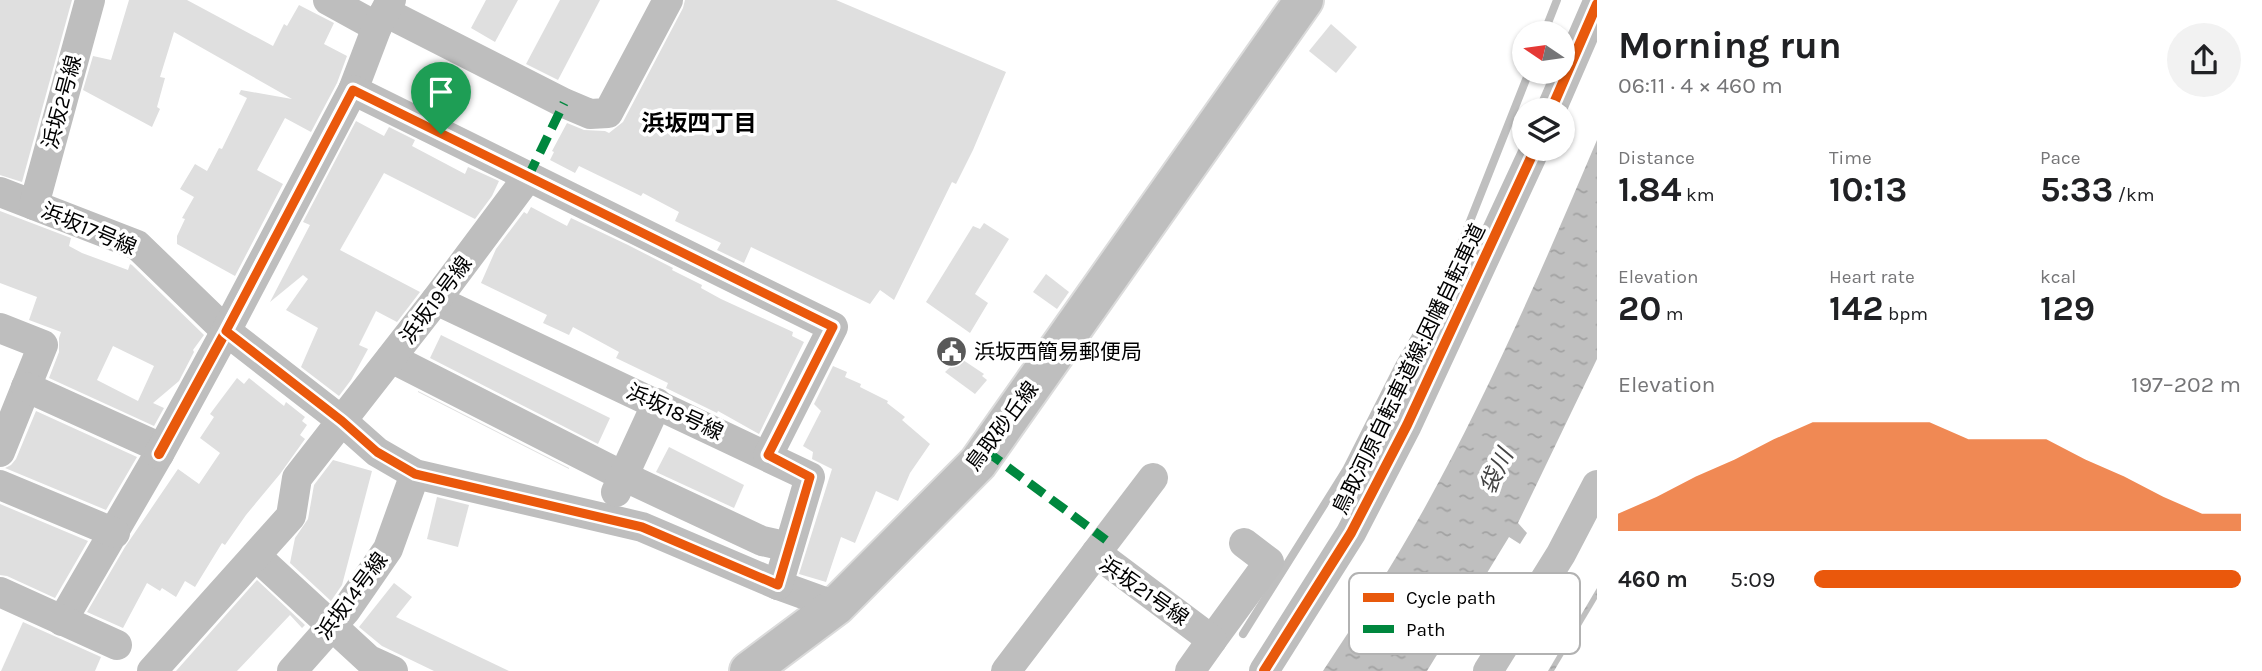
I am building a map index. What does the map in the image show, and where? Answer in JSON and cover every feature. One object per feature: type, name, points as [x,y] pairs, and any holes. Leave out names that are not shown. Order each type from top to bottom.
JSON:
[{"type":"main road","name":"鳥取砂丘線","points":[[749,671],[835,606],[978,463],[1304,0]]},
{"type":"street","name":"浜坂2号線","points":[[34,205],[90,0]]},
{"type":"street","points":[[328,0],[384,13],[590,114],[608,113],[667,0]]},
{"type":"street","points":[[1556,98],[1597,4]]},
{"type":"street","points":[[62,621],[115,533],[226,331],[353,90],[384,13]]},
{"type":"street","points":[[353,90],[833,327],[768,455]]},
{"type":"street","name":"鳥取河原自転車道線;因幡自転車道","points":[[1264,671],[1351,533],[1401,437],[1529,161]]},
{"type":"street","name":"浜坂19号線","points":[[152,671],[291,516],[297,478],[528,177]]},
{"type":"street","name":"浜坂17号線","points":[[0,192],[137,245],[226,331],[342,421],[377,452],[415,474],[642,527],[778,585],[835,606]]},
{"type":"street","name":"浜坂18号線","points":[[436,300],[810,477],[778,585]]},
{"type":"street","points":[[0,328],[43,345],[0,452]]},
{"type":"street","points":[[391,358],[619,484],[762,541],[789,547]]},
{"type":"street","points":[[26,387],[152,444],[159,454]]},
{"type":"street","points":[[619,484],[657,403]]},
{"type":"street","name":"浜坂14号線","points":[[292,671],[333,625],[388,549],[415,474]]},
{"type":"street","points":[[1096,554],[1153,478]]},
{"type":"street","points":[[0,485],[115,533]]},
{"type":"street","points":[[1550,573],[1597,485]]},
{"type":"street","points":[[1190,671],[1269,562],[1244,543]]},
{"type":"street","name":"浜坂21号線","points":[[1006,671],[1096,554],[1212,640]]},
{"type":"street","points":[[256,556],[369,660],[393,671]]},
{"type":"street","points":[[0,592],[117,645]]},
{"type":"street","points":[[1488,671],[1499,654]]},
{"type":"water","name":"袋川","points":[[1597,140],[1597,359],[1518,523],[1527,533],[1520,544],[1509,537],[1487,573],[1386,573],[1424,509],[1471,419],[1557,234]]},
{"type":"water","points":[[1597,588],[1597,599],[1580,627],[1580,617]]},
{"type":"water","points":[[1349,631],[1349,654],[1437,654],[1427,671],[1323,671]]},
{"type":"water","points":[[1558,654],[1564,654],[1554,671],[1548,671]]},
{"type":"building","points":[[0,0],[72,0],[22,182],[0,175]]},
{"type":"building","points":[[129,0],[187,0],[273,46],[284,24],[287,26],[299,5],[334,23],[324,44],[347,56],[337,83],[311,132],[285,118],[257,170],[283,184],[235,276],[177,244],[177,236],[185,219],[182,218],[194,197],[180,189],[195,164],[207,171],[219,148],[222,149],[247,98],[239,94],[241,90],[292,99],[174,32],[160,77],[165,78],[157,107],[160,109],[152,127],[83,90],[93,56],[111,60]]},
{"type":"building","points":[[486,0],[518,0],[495,42],[471,28]]},
{"type":"building","points":[[560,0],[600,0],[558,80],[526,64]]},
{"type":"building","points":[[685,0],[836,0],[1006,72],[973,150],[956,184],[952,182],[894,300],[880,290],[870,304],[751,247],[744,263],[717,250],[721,243],[675,221],[679,212],[643,193],[641,196],[579,166],[575,173],[550,160],[567,123],[584,130],[609,133],[623,122]]},
{"type":"building","points":[[1331,24],[1357,47],[1336,73],[1309,51]]},
{"type":"building","points":[[356,121],[384,136],[389,127],[415,140],[412,146],[465,174],[468,167],[499,181],[475,219],[384,173],[340,250],[420,292],[397,322],[376,311],[359,345],[368,349],[339,396],[301,367],[318,328],[286,310],[308,279],[303,275],[270,302],[310,225],[303,222]]},
{"type":"building","points":[[531,207],[567,226],[571,218],[628,245],[673,268],[672,270],[702,285],[701,288],[721,299],[793,332],[792,336],[804,342],[759,434],[718,411],[717,413],[666,388],[668,383],[616,358],[619,352],[573,327],[569,335],[543,323],[547,315],[481,283],[496,249],[524,212],[527,214]]},
{"type":"building","points":[[0,211],[71,238],[69,246],[82,253],[128,270],[130,264],[132,265],[204,335],[193,350],[179,381],[153,403],[164,408],[154,426],[49,378],[59,352],[61,332],[29,320],[37,297],[0,283]],"holes":[[[113,346],[154,366],[138,401],[97,380]]]},
{"type":"building","points":[[984,223],[1009,239],[975,294],[988,303],[970,333],[926,302],[973,226],[980,229]]},
{"type":"building","points":[[1046,274],[1069,292],[1057,309],[1033,292]]},
{"type":"building","points":[[441,335],[610,418],[598,444],[430,358]]},
{"type":"building","points":[[960,358],[984,374],[982,376],[987,380],[975,394],[945,372]]},
{"type":"building","points":[[833,366],[847,372],[845,377],[861,384],[860,387],[888,401],[887,403],[905,417],[902,420],[930,444],[910,473],[898,501],[876,491],[855,543],[841,537],[826,582],[799,574],[832,469],[812,459],[813,452],[803,446],[821,411],[814,404]]},
{"type":"building","points":[[237,378],[244,384],[249,378],[284,406],[286,402],[305,417],[302,421],[307,425],[300,435],[305,439],[225,545],[222,543],[195,587],[185,581],[176,597],[147,583],[123,628],[87,612],[125,547],[178,469],[199,484],[220,453],[200,438],[214,417],[210,414]]},
{"type":"building","points":[[418,392],[569,468],[569,469]]},
{"type":"building","points":[[36,411],[137,457],[106,510],[5,468],[16,459]]},
{"type":"building","points":[[669,447],[744,485],[734,508],[656,472]]},
{"type":"building","points":[[333,460],[372,471],[342,585],[331,601],[290,563],[295,538],[308,519],[314,485]]},
{"type":"building","points":[[437,497],[469,505],[458,547],[427,539]]},
{"type":"building","points":[[0,504],[88,541],[55,598],[0,575]]},
{"type":"building","points":[[257,580],[305,625],[302,628],[290,615],[237,671],[176,671]]},
{"type":"building","points":[[394,583],[412,597],[396,617],[509,671],[434,671],[382,646],[359,627]]},
{"type":"building","points":[[23,622],[101,657],[95,671],[1,671]]},
{"type":"waterway","points":[[1549,21],[1557,0]]},
{"type":"waterway","points":[[1459,249],[1524,84]]},
{"type":"waterway","points":[[1243,634],[1346,470],[1399,365],[1445,285]]},
{"type":"marked path","points":[[528,177],[564,103]]},
{"type":"marked path","points":[[986,451],[1106,540]]},
{"type":"cycle path","points":[[1556,98],[1597,4]]},
{"type":"cycle path","points":[[159,454],[353,90],[833,327],[768,455]]},
{"type":"cycle path","points":[[1264,671],[1351,533],[1407,425],[1529,161]]},
{"type":"place","name":"浜坂西簡易郵便局","points":[[951,352]]},
{"type":"district","name":"浜坂四丁目","points":[[699,123]]},
{"type":"route","points":[[353,90],[441,134],[833,327],[768,455],[810,477],[778,585],[642,527],[415,474],[377,452],[342,421],[226,331],[353,90]]}]
